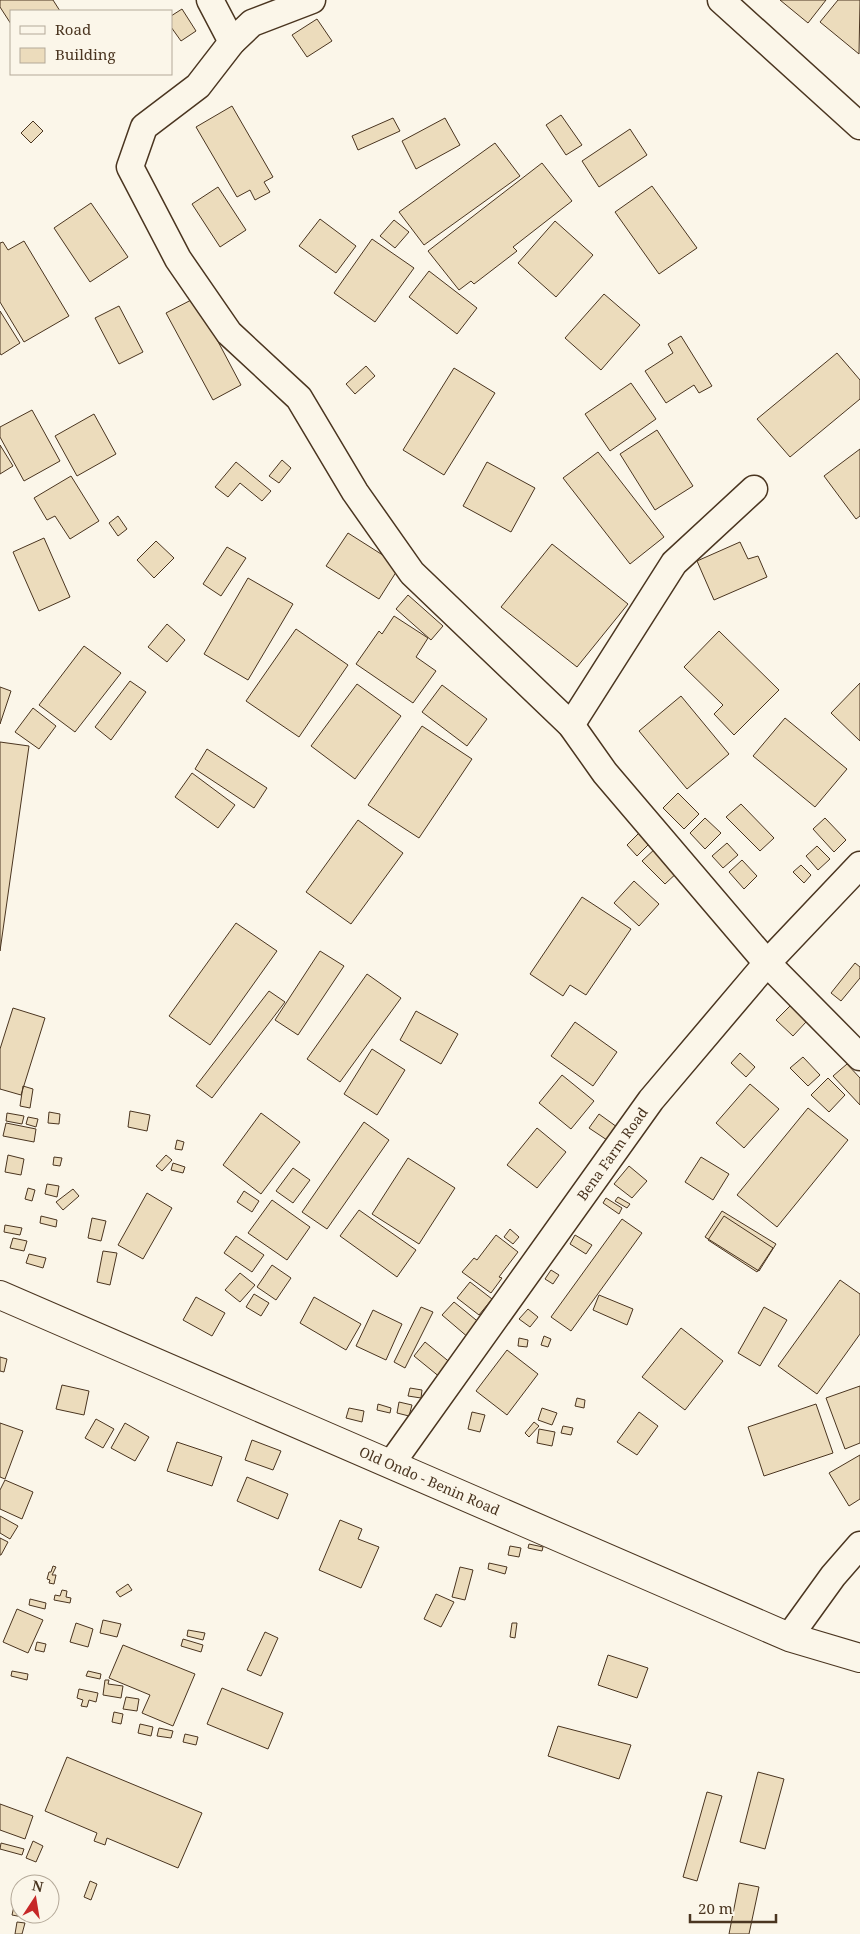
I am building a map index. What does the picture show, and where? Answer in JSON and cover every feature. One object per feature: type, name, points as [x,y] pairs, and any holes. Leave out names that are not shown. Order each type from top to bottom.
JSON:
[{"type":"main road","name":"Old Ondo - Benin Road","points":[[0,1295],[789,1637],[860,1658]]},
{"type":"street","points":[[210,0],[232,42]]},
{"type":"street","points":[[312,0],[252,23],[232,42],[198,86],[144,127],[130,167],[178,259],[230,332],[299,398],[355,492],[412,573],[571,725],[605,773],[767,963],[860,1057]]},
{"type":"street","points":[[721,0],[860,126]]},
{"type":"street","points":[[571,725],[674,563],[754,489]]},
{"type":"street","name":"Bena Farm Road","points":[[390,1464],[651,1100],[767,963],[860,865]]},
{"type":"street","points":[[789,1637],[833,1576],[860,1545]]},
{"type":"building","points":[[0,0],[53,0],[59,10],[10,10],[10,22],[0,7]]},
{"type":"building","points":[[780,0],[826,0],[808,23]]},
{"type":"building","points":[[838,0],[860,0],[859,54],[820,22]]},
{"type":"building","points":[[182,9],[196,31],[181,41],[172,28],[172,15]]},
{"type":"building","points":[[317,19],[332,41],[307,57],[292,35]]},
{"type":"building","points":[[232,106],[273,177],[264,182],[270,192],[255,200],[250,190],[237,197],[196,127]]},
{"type":"building","points":[[561,115],[582,145],[566,155],[546,125]]},
{"type":"building","points":[[393,118],[400,131],[358,150],[352,136]]},
{"type":"building","points":[[445,118],[460,145],[416,169],[402,141]]},
{"type":"building","points":[[33,121],[43,131],[31,143],[21,133]]},
{"type":"building","points":[[630,129],[647,155],[599,187],[582,161]]},
{"type":"building","points":[[495,143],[520,176],[424,245],[399,212]]},
{"type":"building","points":[[542,163],[572,201],[513,247],[517,251],[474,284],[471,281],[459,290],[428,251]]},
{"type":"building","points":[[652,186],[697,248],[659,274],[615,212]]},
{"type":"building","points":[[218,187],[246,230],[220,247],[192,204]]},
{"type":"building","points":[[91,203],[128,257],[90,282],[54,228]]},
{"type":"building","points":[[320,219],[356,246],[336,273],[299,246]]},
{"type":"building","points":[[394,220],[409,232],[395,248],[380,236]]},
{"type":"building","points":[[555,221],[593,255],[556,297],[518,263]]},
{"type":"building","points":[[372,239],[414,268],[375,322],[334,293]]},
{"type":"building","points":[[24,241],[69,316],[24,342],[0,302],[0,243],[3,242],[8,250]]},
{"type":"building","points":[[429,271],[477,308],[457,334],[409,297]]},
{"type":"building","points":[[604,294],[640,325],[601,370],[565,338]]},
{"type":"building","points":[[195,298],[241,385],[213,400],[166,313]]},
{"type":"building","points":[[119,306],[143,352],[119,364],[95,318]]},
{"type":"building","points":[[0,311],[20,343],[1,355],[0,353]]},
{"type":"building","points":[[681,336],[712,386],[699,393],[694,385],[666,403],[645,371],[673,353],[668,344]]},
{"type":"building","points":[[837,353],[860,380],[860,399],[790,457],[757,419]]},
{"type":"building","points":[[366,366],[375,376],[355,394],[346,384]]},
{"type":"building","points":[[454,368],[495,393],[444,475],[403,450]]},
{"type":"building","points":[[631,383],[656,419],[610,451],[585,414]]},
{"type":"building","points":[[32,410],[60,461],[24,481],[0,437],[0,427]]},
{"type":"building","points":[[94,414],[116,454],[77,476],[55,436]]},
{"type":"building","points":[[657,430],[693,486],[655,510],[620,454]]},
{"type":"building","points":[[0,445],[13,466],[0,474]]},
{"type":"building","points":[[860,449],[860,516],[856,519],[824,476]]},
{"type":"building","points":[[598,452],[664,537],[630,564],[563,478]]},
{"type":"building","points":[[282,460],[291,468],[279,483],[269,476]]},
{"type":"building","points":[[236,462],[271,491],[262,501],[240,483],[228,497],[215,487]]},
{"type":"building","points":[[487,462],[535,488],[511,532],[463,506]]},
{"type":"building","points":[[71,476],[99,521],[70,539],[55,516],[47,520],[34,498]]},
{"type":"building","points":[[118,516],[127,529],[118,536],[109,523]]},
{"type":"building","points":[[348,533],[400,566],[379,599],[326,566]]},
{"type":"building","points":[[44,538],[70,597],[39,611],[13,552]]},
{"type":"building","points":[[156,541],[174,558],[154,578],[137,560]]},
{"type":"building","points":[[740,542],[748,559],[758,556],[767,577],[714,600],[697,561]]},
{"type":"building","points":[[552,544],[628,604],[577,667],[501,607]]},
{"type":"building","points":[[227,547],[246,558],[221,596],[203,584]]},
{"type":"building","points":[[248,578],[293,604],[248,680],[204,654]]},
{"type":"building","points":[[408,595],[443,626],[431,640],[396,609]]},
{"type":"building","points":[[394,616],[428,638],[416,657],[436,671],[413,703],[356,664],[379,631],[382,634]]},
{"type":"building","points":[[167,624],[185,640],[167,662],[148,647]]},
{"type":"building","points":[[296,629],[348,665],[299,737],[246,701]]},
{"type":"building","points":[[719,631],[779,690],[734,735],[714,714],[723,705],[684,667]]},
{"type":"building","points":[[84,646],[121,673],[75,732],[39,705]]},
{"type":"building","points":[[130,681],[146,692],[111,740],[95,727]]},
{"type":"building","points":[[860,683],[860,741],[831,713]]},
{"type":"building","points":[[357,684],[401,716],[355,779],[311,746]]},
{"type":"building","points":[[442,685],[487,719],[467,746],[422,712]]},
{"type":"building","points":[[0,687],[11,691],[0,724]]},
{"type":"building","points":[[681,696],[729,754],[687,789],[639,731]]},
{"type":"building","points":[[33,708],[56,726],[39,749],[15,732]]},
{"type":"building","points":[[785,718],[847,769],[815,807],[753,756]]},
{"type":"building","points":[[422,726],[472,759],[419,838],[368,805]]},
{"type":"building","points":[[0,742],[29,746],[0,951]]},
{"type":"building","points":[[207,749],[267,788],[254,808],[195,769]]},
{"type":"building","points":[[192,773],[235,805],[218,828],[175,797]]},
{"type":"building","points":[[678,793],[699,814],[684,829],[663,808]]},
{"type":"building","points":[[741,804],[774,838],[760,851],[726,817]]},
{"type":"building","points":[[705,818],[721,833],[705,849],[690,833]]},
{"type":"building","points":[[825,818],[846,840],[834,852],[813,829]]},
{"type":"building","points":[[358,820],[403,853],[351,924],[306,892]]},
{"type":"building","points":[[646,826],[656,837],[637,856],[627,845]]},
{"type":"building","points":[[727,843],[738,855],[723,868],[712,856]]},
{"type":"building","points":[[817,846],[830,859],[818,870],[806,856]]},
{"type":"building","points":[[657,847],[680,870],[665,884],[642,861]]},
{"type":"building","points":[[742,860],[757,876],[744,889],[729,872]]},
{"type":"building","points":[[801,865],[811,875],[804,883],[793,872]]},
{"type":"building","points":[[634,881],[659,904],[639,926],[614,903]]},
{"type":"building","points":[[582,897],[631,929],[586,995],[570,985],[563,996],[530,974]]},
{"type":"building","points":[[236,923],[277,951],[210,1045],[169,1016]]},
{"type":"building","points":[[320,951],[344,966],[298,1035],[275,1020]]},
{"type":"building","points":[[855,963],[860,967],[860,978],[841,1001],[831,993]]},
{"type":"building","points":[[367,974],[401,998],[340,1082],[307,1059]]},
{"type":"building","points":[[269,991],[285,1002],[212,1098],[196,1086]]},
{"type":"building","points":[[790,1006],[806,1022],[793,1036],[776,1020]]},
{"type":"building","points":[[13,1008],[45,1018],[21,1095],[0,1089],[0,1049]]},
{"type":"building","points":[[416,1011],[458,1034],[441,1064],[400,1040]]},
{"type":"building","points":[[575,1022],[617,1052],[593,1086],[551,1056]]},
{"type":"building","points":[[372,1049],[405,1070],[377,1115],[344,1094]]},
{"type":"building","points":[[740,1053],[755,1067],[746,1077],[731,1063]]},
{"type":"building","points":[[803,1057],[820,1075],[808,1086],[790,1068]]},
{"type":"building","points":[[847,1064],[860,1078],[860,1105],[833,1076]]},
{"type":"building","points":[[562,1075],[594,1101],[571,1129],[539,1103]]},
{"type":"building","points":[[828,1078],[845,1095],[829,1112],[811,1095]]},
{"type":"building","points":[[750,1084],[779,1109],[744,1148],[716,1123]]},
{"type":"building","points":[[23,1086],[33,1089],[30,1108],[20,1106]]},
{"type":"building","points":[[808,1108],[848,1140],[777,1227],[737,1195]]},
{"type":"building","points":[[130,1111],[150,1115],[147,1131],[128,1127]]},
{"type":"building","points":[[49,1112],[60,1114],[59,1124],[48,1123]]},
{"type":"building","points":[[7,1113],[24,1116],[22,1124],[6,1121]]},
{"type":"building","points":[[261,1113],[300,1142],[261,1194],[223,1165]]},
{"type":"building","points":[[599,1114],[617,1127],[607,1140],[589,1128]]},
{"type":"building","points":[[28,1117],[38,1119],[36,1127],[26,1124]]},
{"type":"building","points":[[364,1122],[389,1140],[327,1229],[302,1212]]},
{"type":"building","points":[[6,1123],[36,1129],[34,1142],[3,1136]]},
{"type":"building","points":[[537,1128],[566,1152],[537,1188],[507,1165]]},
{"type":"building","points":[[177,1140],[184,1142],[182,1150],[175,1149]]},
{"type":"building","points":[[8,1155],[24,1159],[21,1175],[5,1172]]},
{"type":"building","points":[[166,1155],[172,1160],[162,1171],[156,1166]]},
{"type":"building","points":[[54,1157],[62,1158],[60,1166],[53,1165]]},
{"type":"building","points":[[701,1157],[729,1174],[713,1200],[685,1182]]},
{"type":"building","points":[[408,1158],[455,1188],[419,1244],[372,1214]]},
{"type":"building","points":[[173,1163],[185,1167],[183,1173],[171,1170]]},
{"type":"building","points":[[629,1166],[647,1181],[632,1198],[614,1184]]},
{"type":"building","points":[[293,1168],[310,1180],[293,1203],[276,1191]]},
{"type":"building","points":[[47,1184],[59,1186],[57,1197],[45,1194]]},
{"type":"building","points":[[28,1188],[35,1190],[32,1201],[25,1199]]},
{"type":"building","points":[[73,1189],[79,1196],[63,1210],[56,1202]]},
{"type":"building","points":[[244,1191],[259,1201],[252,1212],[237,1202]]},
{"type":"building","points":[[147,1193],[172,1208],[143,1259],[118,1245]]},
{"type":"building","points":[[618,1197],[630,1204],[627,1208],[615,1201]]},
{"type":"building","points":[[606,1198],[622,1208],[619,1214],[603,1203]]},
{"type":"building","points":[[272,1200],[310,1227],[287,1260],[248,1233]]},
{"type":"building","points":[[359,1210],[416,1250],[397,1277],[340,1236]]},
{"type":"building","points":[[722,1211],[776,1244],[759,1271],[705,1237]]},
{"type":"building","points":[[41,1216],[57,1220],[56,1227],[40,1223]]},
{"type":"building","points":[[724,1216],[773,1248],[757,1272],[708,1240]]},
{"type":"building","points":[[92,1218],[106,1221],[101,1241],[88,1238]]},
{"type":"building","points":[[622,1219],[642,1233],[571,1331],[551,1317]]},
{"type":"building","points":[[5,1225],[22,1228],[20,1235],[4,1232]]},
{"type":"building","points":[[510,1229],[519,1237],[513,1244],[504,1237]]},
{"type":"building","points":[[496,1235],[518,1252],[499,1277],[502,1278],[491,1293],[462,1272],[474,1258],[477,1260]]},
{"type":"building","points":[[575,1235],[592,1245],[586,1254],[570,1244]]},
{"type":"building","points":[[236,1236],[264,1255],[252,1272],[224,1253]]},
{"type":"building","points":[[13,1238],[27,1241],[24,1251],[10,1248]]},
{"type":"building","points":[[103,1251],[117,1253],[110,1285],[97,1282]]},
{"type":"building","points":[[29,1254],[46,1258],[43,1268],[26,1263]]},
{"type":"building","points":[[272,1265],[291,1278],[276,1300],[257,1287]]},
{"type":"building","points":[[551,1270],[559,1275],[553,1284],[545,1279]]},
{"type":"building","points":[[240,1273],[255,1285],[240,1302],[225,1290]]},
{"type":"building","points":[[840,1280],[860,1294],[860,1334],[817,1394],[778,1366]]},
{"type":"building","points":[[470,1282],[492,1299],[479,1315],[457,1298]]},
{"type":"building","points":[[254,1294],[269,1303],[261,1316],[246,1307]]},
{"type":"building","points":[[599,1295],[633,1309],[627,1325],[593,1310]]},
{"type":"building","points":[[196,1297],[225,1313],[212,1336],[183,1320]]},
{"type":"building","points":[[314,1297],[361,1324],[346,1350],[300,1323]]},
{"type":"building","points":[[454,1302],[481,1324],[469,1338],[442,1315]]},
{"type":"building","points":[[421,1307],[433,1312],[405,1368],[394,1362]]},
{"type":"building","points":[[764,1307],[787,1320],[760,1366],[738,1353]]},
{"type":"building","points":[[528,1309],[538,1317],[530,1327],[519,1319]]},
{"type":"building","points":[[373,1310],[402,1324],[386,1360],[356,1346]]},
{"type":"building","points":[[681,1328],[723,1361],[685,1410],[642,1377]]},
{"type":"building","points":[[544,1336],[551,1339],[548,1347],[541,1345]]},
{"type":"building","points":[[519,1338],[528,1340],[527,1347],[518,1346]]},
{"type":"building","points":[[425,1342],[452,1364],[441,1378],[414,1356]]},
{"type":"building","points":[[507,1350],[538,1374],[507,1415],[476,1391]]},
{"type":"building","points":[[0,1357],[7,1359],[4,1372],[0,1371]]},
{"type":"building","points":[[62,1385],[89,1391],[84,1415],[56,1409]]},
{"type":"building","points":[[860,1386],[860,1443],[845,1449],[826,1398]]},
{"type":"building","points":[[410,1388],[422,1390],[421,1398],[408,1396]]},
{"type":"building","points":[[577,1398],[585,1400],[584,1408],[575,1406]]},
{"type":"building","points":[[399,1402],[412,1405],[409,1416],[397,1413]]},
{"type":"building","points":[[378,1404],[391,1408],[390,1413],[377,1410]]},
{"type":"building","points":[[816,1404],[833,1453],[764,1476],[748,1427]]},
{"type":"building","points":[[349,1408],[364,1411],[362,1422],[346,1418]]},
{"type":"building","points":[[542,1408],[557,1413],[552,1425],[538,1420]]},
{"type":"building","points":[[472,1412],[485,1415],[480,1432],[468,1429]]},
{"type":"building","points":[[639,1412],[658,1426],[637,1455],[617,1442]]},
{"type":"building","points":[[96,1419],[114,1429],[103,1448],[85,1438]]},
{"type":"building","points":[[534,1422],[539,1426],[529,1437],[525,1433]]},
{"type":"building","points":[[0,1423],[23,1431],[5,1479],[0,1477]]},
{"type":"building","points":[[125,1423],[149,1437],[135,1461],[111,1448]]},
{"type":"building","points":[[563,1426],[573,1428],[571,1435],[561,1433]]},
{"type":"building","points":[[539,1429],[555,1432],[552,1446],[537,1443]]},
{"type":"building","points":[[252,1440],[281,1451],[273,1470],[245,1460]]},
{"type":"building","points":[[177,1442],[222,1457],[212,1486],[167,1471]]},
{"type":"building","points":[[860,1455],[860,1499],[849,1506],[829,1473]]},
{"type":"building","points":[[247,1477],[288,1494],[278,1519],[237,1501]]},
{"type":"building","points":[[5,1480],[33,1492],[22,1519],[0,1509],[0,1490]]},
{"type":"building","points":[[0,1516],[18,1526],[10,1539],[0,1533]]},
{"type":"building","points":[[340,1520],[362,1529],[358,1539],[379,1547],[361,1588],[319,1570]]},
{"type":"building","points":[[0,1538],[8,1542],[1,1555],[0,1555]]},
{"type":"building","points":[[529,1544],[543,1547],[542,1551],[528,1548]]},
{"type":"building","points":[[510,1546],[521,1548],[519,1557],[508,1555]]},
{"type":"building","points":[[489,1563],[507,1567],[505,1574],[488,1569]]},
{"type":"building","points":[[53,1566],[56,1567],[52,1575],[56,1575],[54,1584],[49,1583],[50,1580],[47,1579]]},
{"type":"building","points":[[460,1567],[473,1570],[465,1600],[452,1597]]},
{"type":"building","points":[[128,1584],[132,1590],[120,1597],[116,1592]]},
{"type":"building","points":[[62,1590],[67,1591],[66,1597],[71,1598],[70,1603],[54,1600],[55,1595],[60,1596]]},
{"type":"building","points":[[436,1594],[454,1602],[441,1627],[424,1619]]},
{"type":"building","points":[[30,1599],[46,1603],[45,1609],[29,1605]]},
{"type":"building","points":[[17,1609],[43,1620],[28,1653],[3,1642]]},
{"type":"building","points":[[103,1620],[121,1624],[117,1637],[100,1633]]},
{"type":"building","points":[[76,1623],[93,1629],[88,1647],[70,1642]]},
{"type":"building","points":[[512,1623],[517,1623],[515,1638],[510,1637]]},
{"type":"building","points":[[188,1630],[205,1633],[203,1640],[187,1636]]},
{"type":"building","points":[[265,1632],[278,1638],[261,1676],[247,1670]]},
{"type":"building","points":[[183,1639],[203,1645],[201,1652],[181,1646]]},
{"type":"building","points":[[37,1642],[46,1644],[44,1652],[35,1650]]},
{"type":"building","points":[[123,1645],[195,1674],[173,1726],[142,1713],[150,1695],[109,1678]]},
{"type":"building","points":[[608,1655],[648,1668],[637,1698],[598,1685]]},
{"type":"building","points":[[12,1671],[28,1674],[27,1680],[11,1676]]},
{"type":"building","points":[[88,1671],[101,1674],[100,1679],[86,1676]]},
{"type":"building","points":[[105,1680],[109,1680],[108,1684],[123,1686],[121,1698],[103,1695]]},
{"type":"building","points":[[222,1688],[283,1713],[268,1749],[207,1724]]},
{"type":"building","points":[[79,1689],[98,1693],[96,1702],[89,1700],[87,1707],[81,1706],[83,1700],[77,1698]]},
{"type":"building","points":[[126,1697],[139,1699],[137,1711],[123,1709]]},
{"type":"building","points":[[114,1712],[123,1714],[121,1724],[112,1722]]},
{"type":"building","points":[[140,1724],[153,1727],[151,1736],[138,1733]]},
{"type":"building","points":[[558,1726],[631,1745],[619,1779],[548,1756]]},
{"type":"building","points":[[159,1728],[173,1731],[171,1738],[157,1736]]},
{"type":"building","points":[[185,1734],[198,1737],[196,1745],[183,1742]]},
{"type":"building","points":[[67,1757],[202,1813],[178,1868],[107,1838],[105,1845],[94,1841],[97,1833],[45,1811]]},
{"type":"building","points":[[758,1772],[784,1779],[765,1849],[740,1842]]},
{"type":"building","points":[[707,1792],[722,1796],[697,1881],[683,1877]]},
{"type":"building","points":[[0,1804],[33,1816],[25,1839],[0,1830]]},
{"type":"building","points":[[33,1841],[43,1846],[36,1862],[26,1858]]},
{"type":"building","points":[[1,1843],[24,1849],[22,1855],[0,1849]]},
{"type":"building","points":[[90,1881],[97,1884],[91,1900],[84,1897]]},
{"type":"building","points":[[739,1883],[759,1887],[749,1934],[729,1934]]},
{"type":"building","points":[[17,1924],[25,1924],[22,1934],[15,1934]]}]
